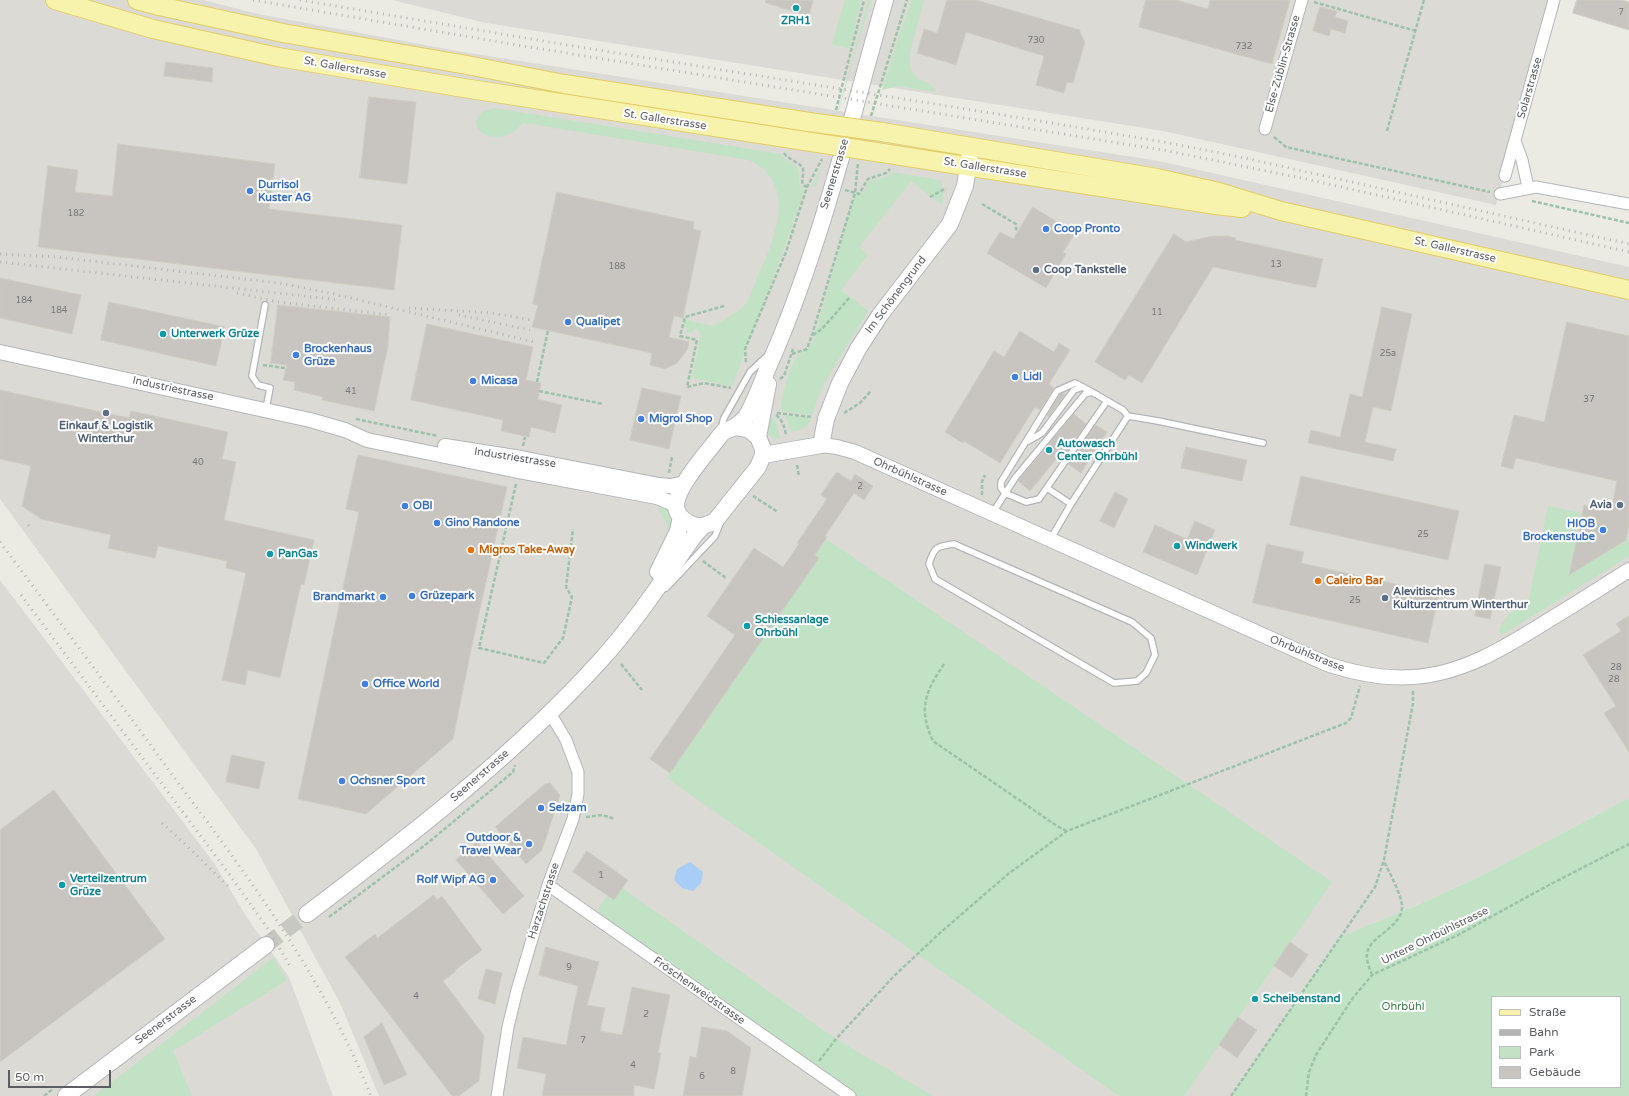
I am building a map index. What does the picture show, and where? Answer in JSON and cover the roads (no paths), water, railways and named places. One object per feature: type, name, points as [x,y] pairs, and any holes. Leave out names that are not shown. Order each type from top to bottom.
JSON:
[{"type":"main road","name":"St. Gallerstrasse","points":[[54,0],[153,29],[278,57],[464,88],[805,141],[868,154],[968,166],[1216,205],[1281,212]]},
{"type":"main road","name":"St. Gallerstrasse","points":[[137,0],[283,33],[467,65],[564,84],[809,122],[876,126],[971,147],[1157,178],[1219,192],[1281,212],[1629,290]]},
{"type":"main road","name":"Seenerstrasse","points":[[635,620],[678,531],[679,493],[685,482],[723,432],[735,428],[745,418],[777,346],[805,273],[838,167],[885,0]]},
{"type":"main road","name":"Im Schönengrund","points":[[821,446],[826,419],[840,383],[858,349],[880,315],[950,224],[966,186],[971,147]]},
{"type":"main road","name":"Seenerstrasse","points":[[307,914],[414,832],[521,741],[550,713],[601,659],[635,620],[694,536],[703,526],[715,521],[758,467],[763,455],[763,448],[758,437],[777,346]]},
{"type":"main road","points":[[735,428],[748,429],[758,437]]},
{"type":"main road","name":"Ohrbühlstrasse","points":[[763,455],[821,446]]},
{"type":"main road","points":[[678,511],[691,524],[703,526]]},
{"type":"main road","name":"Seenerstrasse","points":[[66,1096],[266,945]]},
{"type":"street","name":"Else-Züblin-Strasse","points":[[1265,129],[1302,0]]},
{"type":"street","name":"Solarstrasse","points":[[1505,176],[1554,0]]},
{"type":"street","points":[[1514,141],[1522,160],[1528,187]]},
{"type":"street","points":[[1500,194],[1528,187],[1536,187],[1629,204]]},
{"type":"street","name":"Industriestrasse","points":[[0,352],[310,420],[345,430],[367,440],[657,498],[678,511]]},
{"type":"street","name":"Industriestrasse","points":[[345,430],[375,432],[462,450],[521,458],[659,485],[670,486],[685,482]]},
{"type":"street","name":"Ohrbühlstrasse","points":[[821,446],[837,446],[855,452],[1327,664],[1362,674],[1413,677],[1459,668],[1500,650],[1629,570]]},
{"type":"street","name":"Harzachstrasse","points":[[497,1096],[510,1020],[525,961],[548,885],[573,819],[578,794],[578,772],[566,740],[550,713]]},
{"type":"street","name":"Fröschenweidstrasse","points":[[548,885],[850,1096]]},
{"type":"lane","points":[[265,305],[252,376],[258,385],[270,388],[266,410]]},
{"type":"lane","name":"Seenerstrasse","points":[[719,437],[724,418],[750,372],[777,346]]},
{"type":"lane","points":[[1107,401],[1039,499],[1026,502],[1005,493],[1001,488],[1001,482],[1057,391],[1075,383],[1092,392],[1123,410],[1128,416],[1263,443]]},
{"type":"lane","points":[[1026,442],[1042,433],[1074,390],[1083,387]]},
{"type":"lane","points":[[992,514],[1005,493],[1070,411],[1085,394],[1092,392]]},
{"type":"lane","points":[[1050,540],[1071,504],[1128,416]]},
{"type":"lane","points":[[1046,488],[1071,504]]},
{"type":"lane","name":"Seenerstrasse","points":[[635,620],[715,536],[725,510]]},
{"type":"lane","points":[[954,544],[1132,622],[1152,638],[1155,655],[1146,673],[1137,681],[1114,683],[935,579],[929,564],[933,551],[940,545],[954,544]]},
{"type":"water","points":[[690,862],[703,872],[701,883],[693,891],[682,888],[674,880],[677,869]]},
{"type":"tunnel","points":[[266,945],[307,914]]},
{"type":"railway","points":[[253,0],[505,43],[1168,151],[1306,179],[1629,252]]},
{"type":"railway","points":[[300,0],[1169,143],[1240,157],[1629,244]]},
{"type":"railway","points":[[0,254],[57,257],[279,283],[330,293],[534,342]]},
{"type":"railway","points":[[0,262],[340,300]]},
{"type":"railway","points":[[237,293],[278,302],[391,315]]},
{"type":"railway","points":[[409,308],[492,313],[532,320]]},
{"type":"railway","points":[[459,315],[530,330]]},
{"type":"railway","points":[[0,542],[232,855],[258,893],[284,932],[331,1011],[371,1096]]},
{"type":"railway","points":[[21,595],[232,878],[270,932],[290,966]]},
{"type":"railway","points":[[162,823],[229,887]]},
{"type":"place","name":"ZRH1","points":[[796,8]]},
{"type":"place","name":"Durrisol Kuster AG","points":[[250,191]]},
{"type":"place","name":"Coop Pronto","points":[[1046,229]]},
{"type":"place","name":"Coop Tankstelle","points":[[1036,270]]},
{"type":"place","name":"Qualipet","points":[[568,322]]},
{"type":"place","name":"Unterwerk Grüze","points":[[163,334]]},
{"type":"place","name":"Brockenhaus Grüze","points":[[296,355]]},
{"type":"place","name":"Lidl","points":[[1015,377]]},
{"type":"place","name":"Micasa","points":[[473,381]]},
{"type":"place","name":"Einkauf & Logistik Winterthur","points":[[106,413]]},
{"type":"place","name":"Migrol Shop","points":[[641,419]]},
{"type":"place","name":"Autowasch Center Ohrbühl","points":[[1049,450]]},
{"type":"place","name":"Avia","points":[[1620,505]]},
{"type":"place","name":"OBI","points":[[405,506]]},
{"type":"place","name":"Gino Randone","points":[[437,523]]},
{"type":"place","name":"HIOB Brockenstube","points":[[1603,530]]},
{"type":"place","name":"Windwerk","points":[[1177,546]]},
{"type":"place","name":"Migros Take-Away","points":[[471,550]]},
{"type":"place","name":"PanGas","points":[[270,554]]},
{"type":"place","name":"Caleiro Bar","points":[[1318,581]]},
{"type":"place","name":"Grüzepark","points":[[412,596]]},
{"type":"place","name":"Brandmarkt","points":[[383,597]]},
{"type":"place","name":"Alevitisches Kulturzentrum Winterthur","points":[[1385,598]]},
{"type":"place","name":"Schiessanlage Ohrbühl","points":[[747,626]]},
{"type":"place","name":"Office World","points":[[365,684]]},
{"type":"place","name":"Ochsner Sport","points":[[342,781]]},
{"type":"place","name":"Selzam","points":[[541,808]]},
{"type":"place","name":"Outdoor & Travel Wear","points":[[529,844]]},
{"type":"place","name":"Rolf Wipf AG","points":[[493,880]]},
{"type":"place","name":"Verteilzentrum Grüze","points":[[62,885]]},
{"type":"place","name":"Scheibenstand","points":[[1255,999]]},
{"type":"park label","name":"Ohrbühl","points":[[1403,1007]]}]
